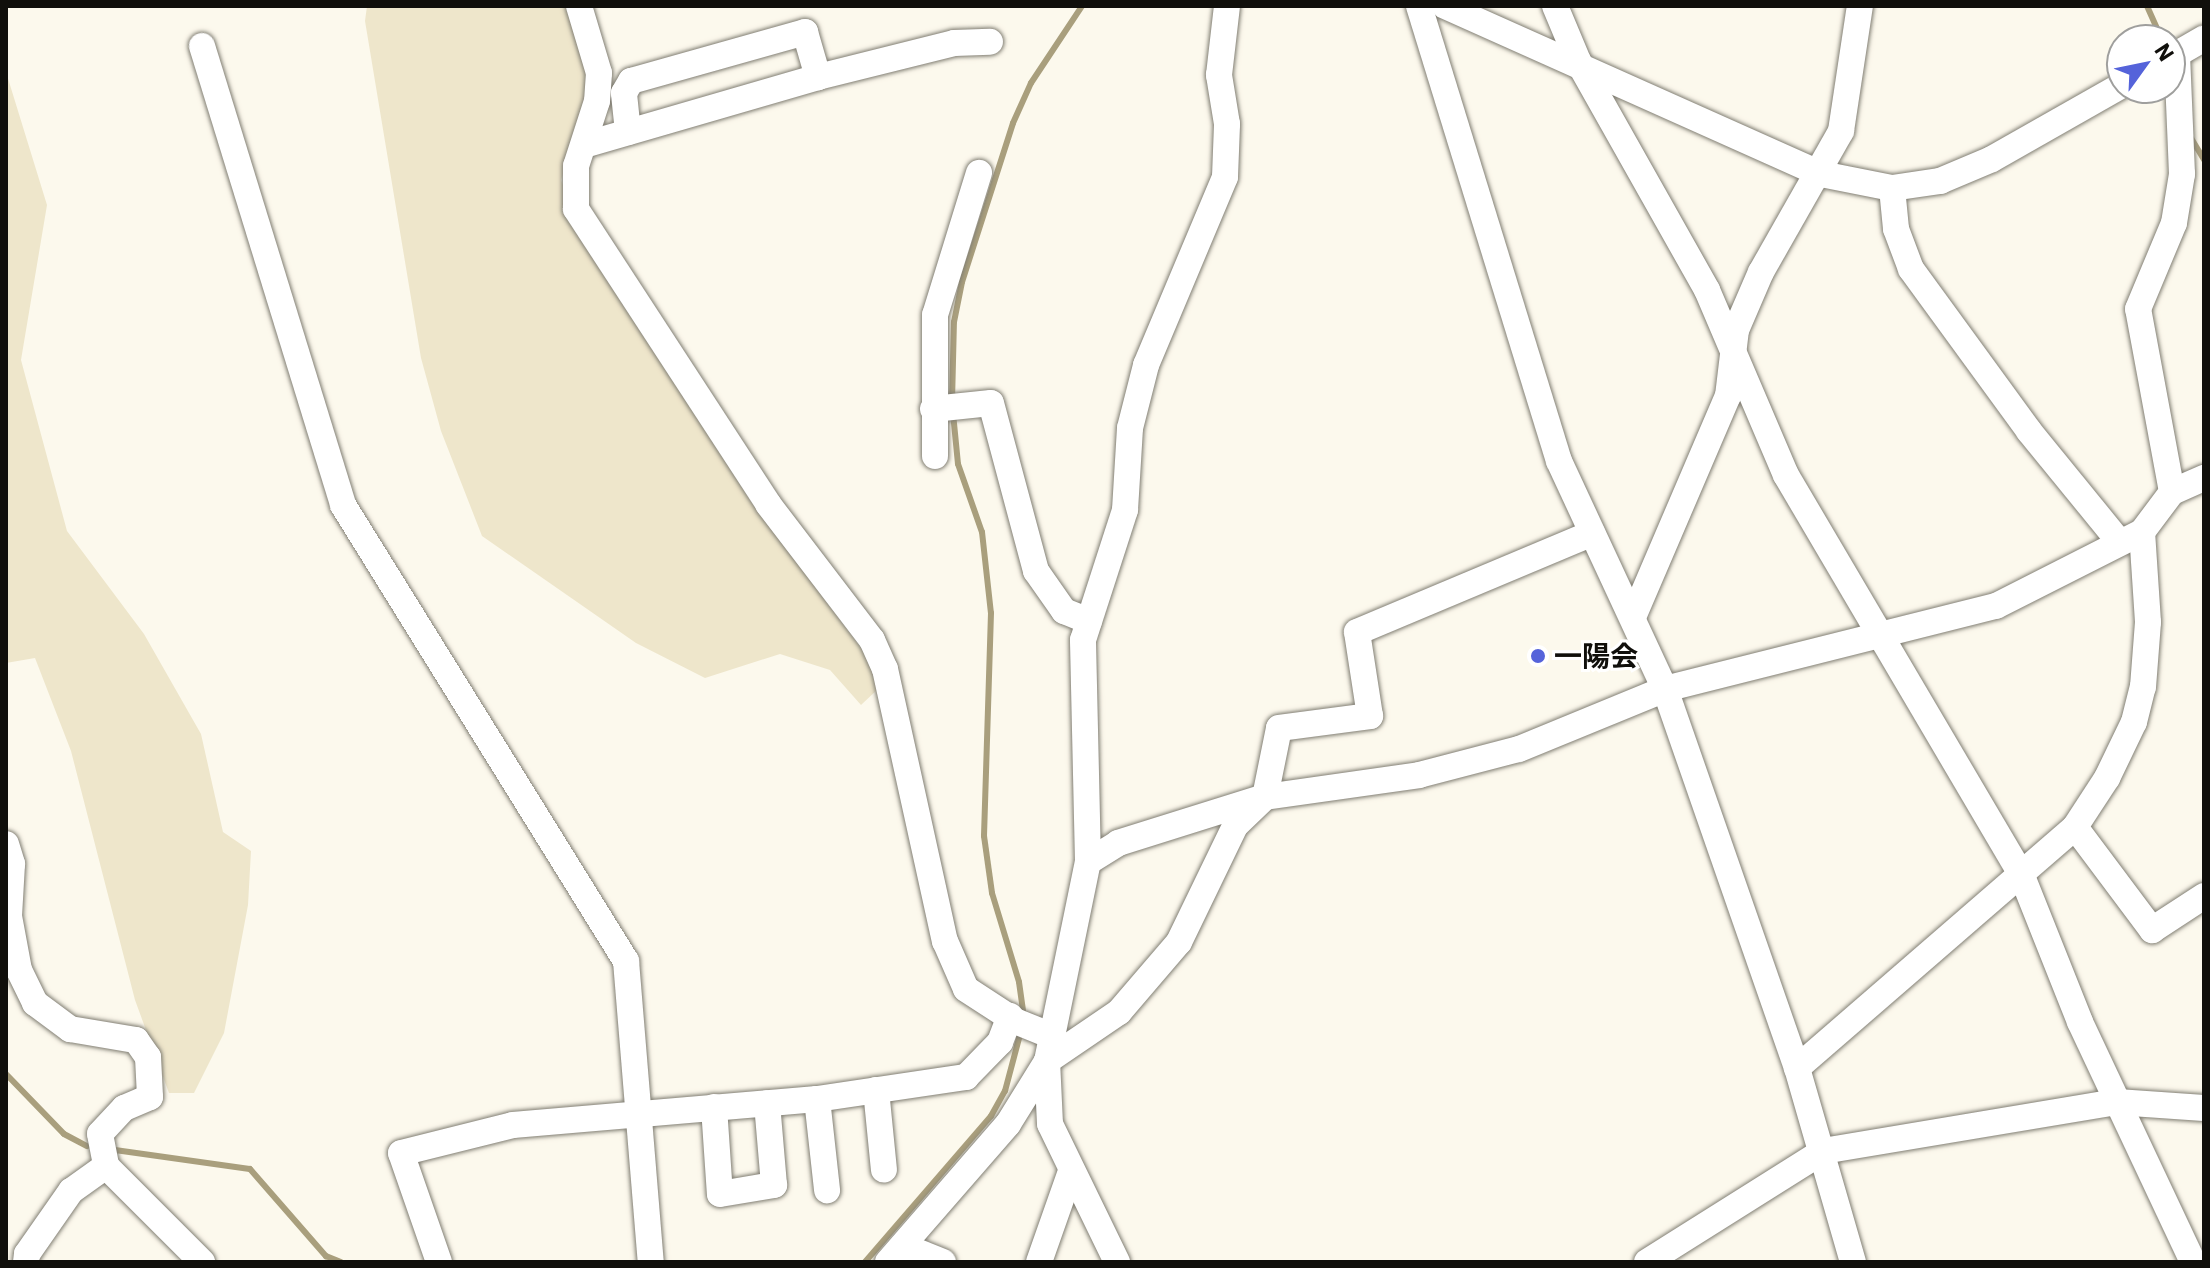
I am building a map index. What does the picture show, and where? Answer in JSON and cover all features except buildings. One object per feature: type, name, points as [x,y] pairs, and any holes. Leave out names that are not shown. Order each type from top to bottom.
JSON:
[{"type":"street","points":[[579,6],[599,73],[584,145],[576,166],[576,209],[768,504],[872,640],[885,669],[945,941],[966,989],[1031,1032],[1050,1124],[1070,1174],[1117,1262]]},
{"type":"street","points":[[896,1254],[1008,1124],[1031,1032],[1088,862],[1081,687],[1089,621],[1125,510],[1130,428],[1146,365],[1225,177],[1227,124],[1219,75],[1227,6]]},
{"type":"street","points":[[1419,6],[1559,461],[1634,615],[1665,689],[1797,1068],[1853,1262]]},
{"type":"street","points":[[1445,6],[1578,61],[1821,174],[1892,188],[1940,181],[1992,159],[2106,94]]},
{"type":"street","points":[[1555,6],[1578,61],[1707,290],[1786,475],[1866,616],[1884,637],[2022,876],[2117,1102],[2193,1262]]},
{"type":"street","points":[[1634,615],[1728,396],[1736,363],[1736,330],[1761,272],[1821,174],[1841,131],[1860,6]]},
{"type":"street","points":[[628,132],[624,93],[631,81],[805,32],[818,77]]},
{"type":"street","points":[[2186,48],[2204,38]]},
{"type":"street","points":[[584,145],[818,77],[954,43],[990,42]]},
{"type":"street","points":[[202,46],[343,505],[626,961],[651,1262]]},
{"type":"street","points":[[2172,492],[2138,309],[2174,223],[2182,174],[2177,104]]},
{"type":"street","points":[[935,456],[945,408],[935,315],[979,173]]},
{"type":"street","points":[[1797,1068],[2075,827],[2121,753],[2143,687],[2148,622],[2130,536],[2029,431],[1911,269],[1896,229],[1892,188]]},
{"type":"street","points":[[945,408],[991,403],[1036,571],[1064,611],[1089,621]]},
{"type":"street","points":[[1088,862],[1118,843],[1265,797],[1419,775],[1519,749],[1665,689],[1884,637],[1996,606],[2130,536],[2172,492],[2204,478]]},
{"type":"street","points":[[439,1262],[401,1153],[513,1125],[639,1117],[714,1107],[817,1099],[966,1077],[1000,1042],[1142,992],[1179,942],[1235,826],[1265,797],[1279,728],[1370,716],[1357,632],[1592,533]]},
{"type":"street","points":[[2075,827],[2152,930],[2204,896]]},
{"type":"street","points":[[6,844],[12,864],[9,916],[19,970],[35,1003],[70,1029],[136,1040],[148,1057],[150,1097],[124,1108],[100,1134],[106,1166],[202,1262]]},
{"type":"street","points":[[876,1090],[884,1170]]},
{"type":"street","points":[[817,1099],[827,1190]]},
{"type":"street","points":[[1647,1262],[1823,1151],[2117,1102],[2204,1108]]},
{"type":"street","points":[[714,1107],[720,1194],[774,1185],[767,1103]]},
{"type":"street","points":[[26,1262],[27,1254],[71,1191],[106,1166]]},
{"type":"street","points":[[1039,1262],[1070,1174]]},
{"type":"street","points":[[896,1254],[943,1262]]},
{"type":"shaded area","points":[[367,6],[565,6],[591,87],[561,180],[581,232],[751,502],[866,655],[878,689],[861,705],[830,670],[780,654],[705,678],[636,643],[482,536],[441,431],[421,358],[365,21]]},
{"type":"shaded area","points":[[6,72],[47,205],[21,360],[67,531],[144,634],[201,734],[223,832],[251,851],[248,905],[224,1033],[194,1093],[169,1093],[135,1000],[71,751],[35,658],[6,663]]},
{"type":"waterway","points":[[952,402],[954,322],[962,282],[1013,123],[1031,83],[1082,6]]},
{"type":"waterway","points":[[2147,6],[2155,24]]},
{"type":"waterway","points":[[2191,138],[2204,160]]},
{"type":"waterway","points":[[953,413],[958,464],[982,532],[991,613],[984,836],[992,893],[1019,982],[1024,1016]]},
{"type":"waterway","points":[[865,1262],[991,1116],[1005,1091],[1021,1031]]},
{"type":"waterway","points":[[6,1074],[64,1134],[87,1146]]},
{"type":"waterway","points":[[115,1150],[250,1169],[326,1256],[341,1262]]},
{"type":"place","name":"一陽会","points":[[1538,656]]}]
